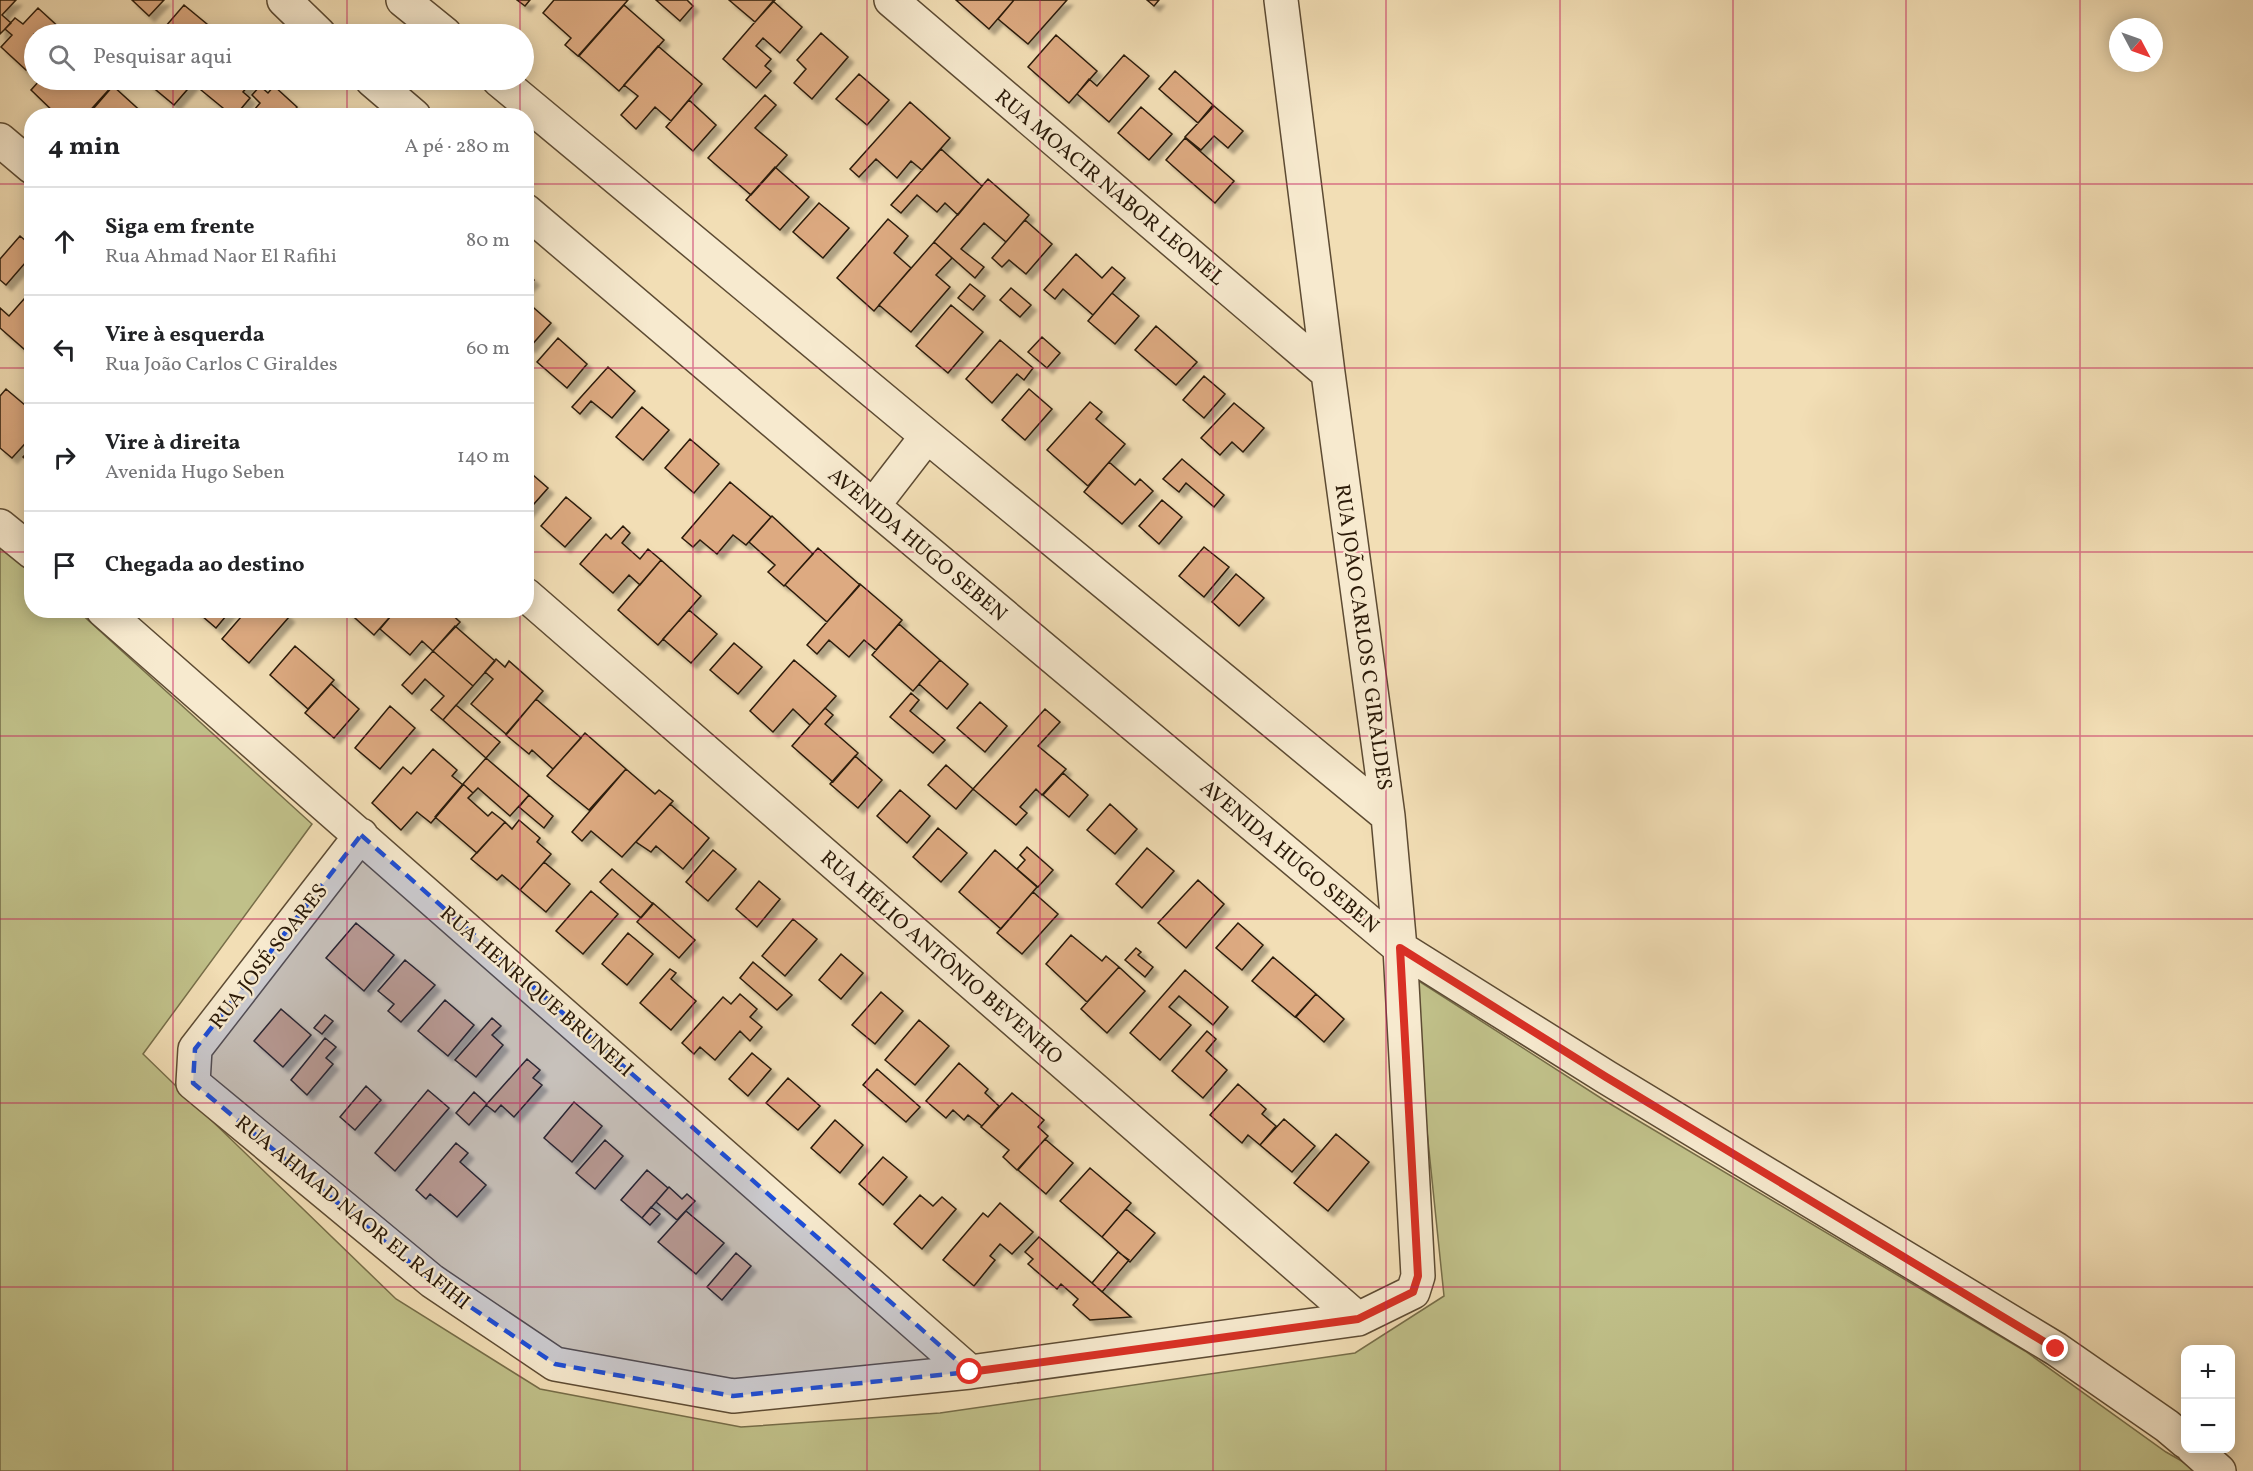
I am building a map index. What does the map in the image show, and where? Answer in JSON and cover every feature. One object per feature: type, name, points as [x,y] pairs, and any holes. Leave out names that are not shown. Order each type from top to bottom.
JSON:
[{"type":"street","points":[[284,0],[309,24]]},
{"type":"street","points":[[403,0],[433,24]]},
{"type":"street","name":"RUA MOACIR NABOR LEONEL","points":[[891,0],[1328,373]]},
{"type":"street","name":"RUA JOÃO CARLOS C GIRALDES","points":[[1281,0],[1328,373],[1388,816],[1400,948],[1418,1276]]},
{"type":"street","points":[[384,90],[405,108]]},
{"type":"street","points":[[511,90],[533,108]]},
{"type":"street","points":[[534,109],[1388,816]]},
{"type":"street","points":[[0,140],[24,160]]},
{"type":"street","name":"AVENIDA HUGO SEBEN","points":[[534,218],[873,506],[1400,948],[1606,1077],[2056,1349],[2181,1438]]},
{"type":"street","points":[[873,506],[927,436]]},
{"type":"street","points":[[0,526],[24,546]]},
{"type":"street","name":"RUA HÉLIO ANTÔNIO BEVENHO","points":[[534,602],[1358,1319]]},
{"type":"street","name":"RUA HENRIQUE BRUNELI","points":[[120,618],[361,835],[970,1372]]},
{"type":"street","name":"RUA JOSÉ SOARES","points":[[193,1083],[195,1049],[361,835]]},
{"type":"street","name":"RUA AHMAD NAOR EL RAFIHI","points":[[193,1083],[432,1281],[555,1364],[733,1396],[970,1372],[1358,1319],[1413,1292],[1418,1276]]},
{"type":"street","points":[[2198,1453],[2219,1471]]},
{"type":"highlighted area","points":[[361,835],[970,1372],[733,1396],[555,1364],[432,1281],[193,1083],[195,1049]]},
{"type":"green space","points":[[0,546],[24,566],[24,618],[86,618],[312,824],[143,1054],[396,1299],[540,1389],[741,1427],[940,1413],[1355,1353],[1444,1296],[1411,976],[1607,1102],[2025,1351],[2166,1452],[2199,1471],[0,1471]]},
{"type":"building","points":[[0,0],[16,0],[2,15],[11,23],[0,34]]},
{"type":"building","points":[[132,0],[164,0],[149,16]]},
{"type":"building","points":[[517,0],[530,0],[525,6]]},
{"type":"building","points":[[554,0],[628,0],[578,56],[565,45],[571,38],[543,13]]},
{"type":"building","points":[[656,0],[687,0],[693,6],[680,21]]},
{"type":"building","points":[[729,0],[775,0],[755,22]]},
{"type":"building","points":[[956,0],[1014,0],[989,29]]},
{"type":"building","points":[[1014,0],[1067,0],[1028,44],[998,19]]},
{"type":"building","points":[[1147,0],[1159,0],[1154,6]]},
{"type":"building","points":[[773,1],[802,27],[780,53],[763,38],[756,46],[771,59],[765,66],[771,71],[756,88],[723,59]]},
{"type":"building","points":[[184,5],[207,24],[168,24]]},
{"type":"building","points":[[624,5],[664,40],[619,91],[579,56]]},
{"type":"building","points":[[38,8],[55,24],[24,24],[24,68],[1,47],[12,35],[5,29],[15,18],[23,24]]},
{"type":"building","points":[[821,33],[848,57],[812,99],[794,83],[806,69],[797,60]]},
{"type":"building","points":[[1056,35],[1097,71],[1069,103],[1028,67]]},
{"type":"building","points":[[658,46],[702,84],[671,121],[655,107],[636,129],[621,115],[638,96],[624,85]]},
{"type":"building","points":[[1124,55],[1149,76],[1109,122],[1077,94],[1089,79],[1097,86]]},
{"type":"building","points":[[1175,71],[1213,105],[1198,123],[1159,89]]},
{"type":"building","points":[[859,74],[889,100],[867,125],[836,99]]},
{"type":"building","points":[[31,90],[109,90],[92,108],[50,108]]},
{"type":"building","points":[[110,90],[117,90],[137,108],[94,108]]},
{"type":"building","points":[[156,90],[187,90],[174,105]]},
{"type":"building","points":[[201,90],[245,90],[243,92],[250,98],[242,108],[223,108]]},
{"type":"building","points":[[256,90],[265,90],[268,93],[271,90],[278,90],[297,107],[256,108],[260,103],[252,95]]},
{"type":"building","points":[[765,95],[776,105],[755,128],[787,155],[751,195],[708,158]]},
{"type":"building","points":[[689,100],[716,125],[693,151],[666,127]]},
{"type":"building","points":[[910,102],[950,138],[922,170],[911,161],[897,178],[876,159],[859,177],[850,169]]},
{"type":"building","points":[[1214,106],[1243,131],[1228,148],[1214,136],[1201,150],[1185,137]]},
{"type":"building","points":[[1141,107],[1172,134],[1149,160],[1118,133]]},
{"type":"building","points":[[1185,138],[1234,181],[1215,203],[1166,160]]},
{"type":"building","points":[[941,149],[982,186],[958,215],[945,203],[937,212],[917,195],[901,213],[891,205]]},
{"type":"building","points":[[775,167],[809,197],[780,230],[746,200]]},
{"type":"building","points":[[988,179],[1029,215],[1006,242],[984,223],[961,249],[984,267],[975,278],[934,242]]},
{"type":"building","points":[[819,203],[849,228],[823,258],[793,232]]},
{"type":"building","points":[[888,219],[908,236],[894,253],[911,268],[874,311],[837,278]]},
{"type":"building","points":[[1025,220],[1052,244],[1026,274],[1009,260],[1002,267],[992,258]]},
{"type":"building","points":[[20,236],[24,239],[24,264],[6,285],[0,280],[0,259]]},
{"type":"building","points":[[934,242],[952,258],[936,275],[950,287],[911,332],[879,305]]},
{"type":"building","points":[[1076,254],[1102,278],[1112,267],[1125,278],[1093,315],[1063,289],[1055,299],[1044,290]]},
{"type":"building","points":[[970,284],[985,296],[973,310],[958,298]]},
{"type":"building","points":[[1011,288],[1031,305],[1020,317],[1000,300]]},
{"type":"building","points":[[1112,293],[1139,316],[1115,344],[1088,321]]},
{"type":"building","points":[[24,299],[24,349],[0,328],[0,308],[9,316]]},
{"type":"building","points":[[951,305],[983,332],[948,373],[916,346]]},
{"type":"building","points":[[534,308],[551,323],[534,342]]},
{"type":"building","points":[[1156,326],[1197,362],[1176,385],[1135,350]]},
{"type":"building","points":[[1042,337],[1060,353],[1047,368],[1028,352]]},
{"type":"building","points":[[558,338],[587,364],[567,388],[537,362]]},
{"type":"building","points":[[1000,340],[1033,368],[1024,380],[1017,374],[992,403],[966,379]]},
{"type":"building","points":[[608,367],[635,391],[612,418],[591,401],[580,414],[572,407]]},
{"type":"building","points":[[1204,376],[1225,394],[1204,418],[1183,400]]},
{"type":"building","points":[[6,389],[24,404],[24,445],[12,458],[0,448],[0,396]]},
{"type":"building","points":[[1029,389],[1052,409],[1025,440],[1002,420]]},
{"type":"building","points":[[1090,402],[1102,412],[1096,419],[1125,444],[1088,486],[1047,450]]},
{"type":"building","points":[[1234,403],[1264,428],[1243,452],[1232,442],[1220,455],[1201,438]]},
{"type":"building","points":[[642,407],[669,430],[643,460],[616,437]]},
{"type":"building","points":[[690,439],[719,464],[694,493],[665,468]]},
{"type":"building","points":[[1182,459],[1224,495],[1214,507],[1186,483],[1179,492],[1163,479]]},
{"type":"building","points":[[1109,462],[1135,485],[1140,479],[1153,491],[1122,524],[1084,492]]},
{"type":"building","points":[[534,476],[548,488],[534,504]]},
{"type":"building","points":[[730,482],[771,517],[746,545],[733,535],[717,554],[700,540],[693,547],[682,538]]},
{"type":"building","points":[[566,497],[591,518],[565,547],[541,526]]},
{"type":"building","points":[[1162,500],[1182,517],[1159,544],[1139,526]]},
{"type":"building","points":[[772,516],[813,554],[784,586],[768,572],[775,565],[749,542]]},
{"type":"building","points":[[623,526],[630,533],[622,543],[640,559],[648,549],[661,560],[640,585],[629,575],[613,593],[580,564],[606,534],[611,539]]},
{"type":"building","points":[[1204,547],[1229,567],[1204,597],[1179,576]]},
{"type":"building","points":[[818,548],[860,585],[827,622],[785,585]]},
{"type":"building","points":[[661,560],[701,596],[658,645],[618,610]]},
{"type":"building","points":[[1236,574],[1264,598],[1239,626],[1212,602]]},
{"type":"building","points":[[860,584],[902,620],[876,650],[864,640],[849,657],[829,640],[817,654],[807,645]]},
{"type":"building","points":[[689,610],[717,634],[691,663],[663,639]]},
{"type":"building","points":[[204,618],[224,618],[216,628]]},
{"type":"building","points":[[240,618],[288,618],[249,663],[222,639]]},
{"type":"building","points":[[355,618],[389,618],[374,635]]},
{"type":"building","points":[[389,618],[456,618],[460,622],[433,651],[422,641],[410,655],[380,629]]},
{"type":"building","points":[[899,624],[940,660],[913,691],[872,655]]},
{"type":"building","points":[[455,626],[495,661],[473,686],[433,651]]},
{"type":"building","points":[[734,643],[762,667],[738,694],[710,670]]},
{"type":"building","points":[[295,646],[334,680],[308,709],[270,675]]},
{"type":"building","points":[[433,651],[473,686],[443,720],[431,710],[444,696],[425,679],[412,694],[402,685]]},
{"type":"building","points":[[496,659],[505,667],[509,661],[543,691],[506,734],[471,704],[493,679],[485,672]]},
{"type":"building","points":[[794,660],[836,696],[810,725],[793,709],[773,732],[750,711]]},
{"type":"building","points":[[940,660],[968,684],[947,709],[919,684]]},
{"type":"building","points":[[331,684],[359,709],[334,738],[305,713]]},
{"type":"building","points":[[911,693],[919,700],[910,711],[945,740],[933,753],[890,717]]},
{"type":"building","points":[[536,699],[581,738],[553,769],[532,750],[529,754],[506,735]]},
{"type":"building","points":[[980,702],[1007,726],[985,752],[957,728]]},
{"type":"building","points":[[456,705],[500,742],[486,758],[443,720]]},
{"type":"building","points":[[390,706],[415,728],[380,769],[355,748]]},
{"type":"building","points":[[825,708],[833,715],[825,724],[858,753],[833,782],[792,746]]},
{"type":"building","points":[[1045,709],[1060,722],[1038,746],[1066,769],[1042,795],[1036,789],[1020,807],[1027,813],[1016,825],[973,789]]},
{"type":"building","points":[[585,733],[626,769],[589,810],[547,776]]},
{"type":"building","points":[[433,749],[457,770],[452,776],[463,785],[431,823],[417,812],[401,830],[372,803],[403,767],[411,774]]},
{"type":"building","points":[[855,756],[882,780],[858,808],[830,784]]},
{"type":"building","points":[[486,758],[529,795],[510,816],[478,788],[473,793],[463,784]]},
{"type":"building","points":[[946,765],[973,789],[956,809],[928,785]]},
{"type":"building","points":[[626,769],[655,794],[659,790],[673,801],[622,857],[591,831],[582,841],[572,832]]},
{"type":"building","points":[[1063,773],[1088,795],[1069,817],[1043,795]]},
{"type":"building","points":[[463,784],[473,793],[468,798],[488,816],[492,812],[505,822],[477,853],[435,817]]},
{"type":"building","points":[[900,790],[930,816],[907,843],[877,816]]},
{"type":"building","points":[[529,795],[553,816],[544,828],[519,807]]},
{"type":"building","points":[[670,804],[709,838],[683,869],[656,846],[651,852],[636,842]]},
{"type":"building","points":[[1110,804],[1137,829],[1115,854],[1087,830]]},
{"type":"building","points":[[519,820],[540,838],[537,842],[551,854],[520,890],[502,875],[497,880],[471,859],[505,822],[512,829]]},
{"type":"building","points":[[938,828],[967,853],[941,882],[913,857]]},
{"type":"building","points":[[1027,847],[1053,870],[1038,887],[1017,869],[1025,860],[1020,855]]},
{"type":"building","points":[[1147,848],[1174,871],[1142,908],[1116,884]]},
{"type":"building","points":[[713,850],[736,869],[708,901],[686,882]]},
{"type":"building","points":[[995,850],[1037,887],[1001,929],[959,892]]},
{"type":"building","points":[[544,862],[570,884],[546,912],[520,890]]},
{"type":"building","points":[[612,869],[653,904],[641,918],[600,882]]},
{"type":"building","points":[[1198,880],[1224,904],[1186,948],[1158,923]]},
{"type":"building","points":[[759,881],[780,899],[757,927],[736,909]]},
{"type":"building","points":[[591,891],[618,914],[583,954],[556,931]]},
{"type":"building","points":[[1033,892],[1058,914],[1022,954],[997,933]]},
{"type":"building","points":[[653,903],[695,940],[679,958],[637,922]]},
{"type":"building","points":[[793,919],[817,939],[785,976],[762,956]]},
{"type":"building","points":[[356,923],[394,955],[364,991],[326,958]]},
{"type":"building","points":[[1238,923],[1263,945],[1242,970],[1216,948]]},
{"type":"building","points":[[628,933],[653,954],[627,985],[602,964]]},
{"type":"building","points":[[1071,935],[1102,961],[1106,956],[1119,967],[1087,1002],[1046,964]]},
{"type":"building","points":[[1136,948],[1141,952],[1138,955],[1153,967],[1145,977],[1125,960]]},
{"type":"building","points":[[841,954],[863,973],[841,999],[819,980]]},
{"type":"building","points":[[1273,957],[1316,994],[1295,1017],[1252,981]]},
{"type":"building","points":[[405,960],[435,985],[401,1022],[388,1011],[394,1004],[378,991]]},
{"type":"building","points":[[753,962],[792,995],[777,1010],[740,978]]},
{"type":"building","points":[[1119,967],[1145,991],[1107,1033],[1081,1009]]},
{"type":"building","points":[[670,969],[676,973],[671,979],[696,1001],[671,1030],[640,1003]]},
{"type":"building","points":[[1185,970],[1228,1007],[1213,1025],[1179,996],[1169,1007],[1191,1025],[1160,1060],[1130,1033]]},
{"type":"building","points":[[881,992],[903,1011],[875,1044],[852,1025]]},
{"type":"building","points":[[740,994],[757,1009],[750,1017],[762,1027],[750,1041],[740,1031],[715,1060],[700,1047],[694,1054],[682,1043],[723,997],[731,1004]]},
{"type":"building","points":[[1316,994],[1344,1019],[1324,1042],[1296,1017]]},
{"type":"building","points":[[445,1000],[474,1025],[448,1056],[418,1031]]},
{"type":"building","points":[[281,1009],[311,1035],[283,1067],[254,1041]]},
{"type":"building","points":[[325,1015],[333,1021],[322,1034],[314,1028]]},
{"type":"building","points":[[492,1018],[501,1026],[492,1035],[503,1045],[476,1077],[455,1060]]},
{"type":"building","points":[[919,1020],[949,1046],[915,1085],[885,1060]]},
{"type":"building","points":[[1207,1031],[1216,1039],[1206,1051],[1227,1070],[1203,1098],[1172,1071]]},
{"type":"building","points":[[325,1038],[336,1047],[326,1058],[333,1064],[307,1095],[291,1080]]},
{"type":"building","points":[[752,1053],[771,1069],[748,1096],[729,1079]]},
{"type":"building","points":[[527,1059],[540,1070],[533,1078],[542,1085],[514,1117],[501,1105],[495,1112],[486,1105]]},
{"type":"building","points":[[959,1063],[988,1089],[985,1093],[999,1106],[982,1126],[968,1115],[964,1120],[953,1110],[946,1118],[926,1101]]},
{"type":"building","points":[[877,1069],[920,1107],[906,1122],[863,1085]]},
{"type":"building","points":[[788,1078],[820,1106],[798,1130],[766,1103]]},
{"type":"building","points":[[1238,1084],[1266,1109],[1262,1114],[1276,1126],[1260,1145],[1248,1135],[1242,1143],[1210,1115]]},
{"type":"building","points":[[366,1086],[381,1100],[355,1130],[340,1117]]},
{"type":"building","points":[[428,1090],[449,1108],[395,1171],[375,1153]]},
{"type":"building","points":[[474,1092],[487,1104],[469,1125],[456,1113]]},
{"type":"building","points":[[1012,1093],[1044,1120],[1038,1127],[1048,1136],[1017,1170],[1003,1157],[1009,1150],[981,1127]]},
{"type":"building","points":[[574,1102],[602,1126],[572,1162],[544,1138]]},
{"type":"building","points":[[1284,1119],[1315,1146],[1292,1172],[1260,1145]]},
{"type":"building","points":[[835,1120],[863,1145],[840,1173],[811,1148]]},
{"type":"building","points":[[1336,1134],[1369,1162],[1328,1211],[1294,1183]]},
{"type":"building","points":[[1045,1139],[1073,1163],[1046,1194],[1018,1170]]},
{"type":"building","points":[[605,1140],[623,1156],[595,1189],[576,1173]]},
{"type":"building","points":[[456,1143],[468,1153],[460,1162],[486,1185],[457,1217],[430,1194],[426,1199],[416,1190]]},
{"type":"building","points":[[883,1157],[907,1177],[883,1205],[859,1184]]},
{"type":"building","points":[[1090,1168],[1131,1203],[1102,1237],[1060,1201]]},
{"type":"building","points":[[647,1170],[668,1188],[642,1218],[621,1200]]},
{"type":"building","points":[[669,1187],[682,1199],[687,1194],[695,1201],[677,1220],[656,1202]]},
{"type":"building","points":[[920,1195],[933,1206],[942,1197],[956,1209],[922,1249],[894,1224]]},
{"type":"building","points":[[1000,1203],[1033,1232],[1012,1254],[1000,1244],[990,1256],[995,1260],[974,1286],[943,1260],[983,1213],[988,1217]]},
{"type":"building","points":[[651,1207],[660,1214],[650,1225],[642,1218]]},
{"type":"building","points":[[1126,1209],[1155,1233],[1130,1262],[1102,1237]]},
{"type":"building","points":[[686,1211],[724,1243],[696,1274],[658,1242]]},
{"type":"building","points":[[1039,1237],[1131,1317],[1090,1320],[1073,1305],[1078,1299],[1061,1284],[1057,1289],[1028,1264],[1033,1259],[1025,1252]]},
{"type":"building","points":[[1118,1252],[1129,1260],[1102,1292],[1092,1283]]},
{"type":"building","points":[[736,1253],[751,1266],[722,1300],[707,1287]]},
{"type":"route","points":[[970,1372],[1358,1319],[1413,1292],[1418,1276],[1400,948],[1606,1077],[2056,1349]]}]
